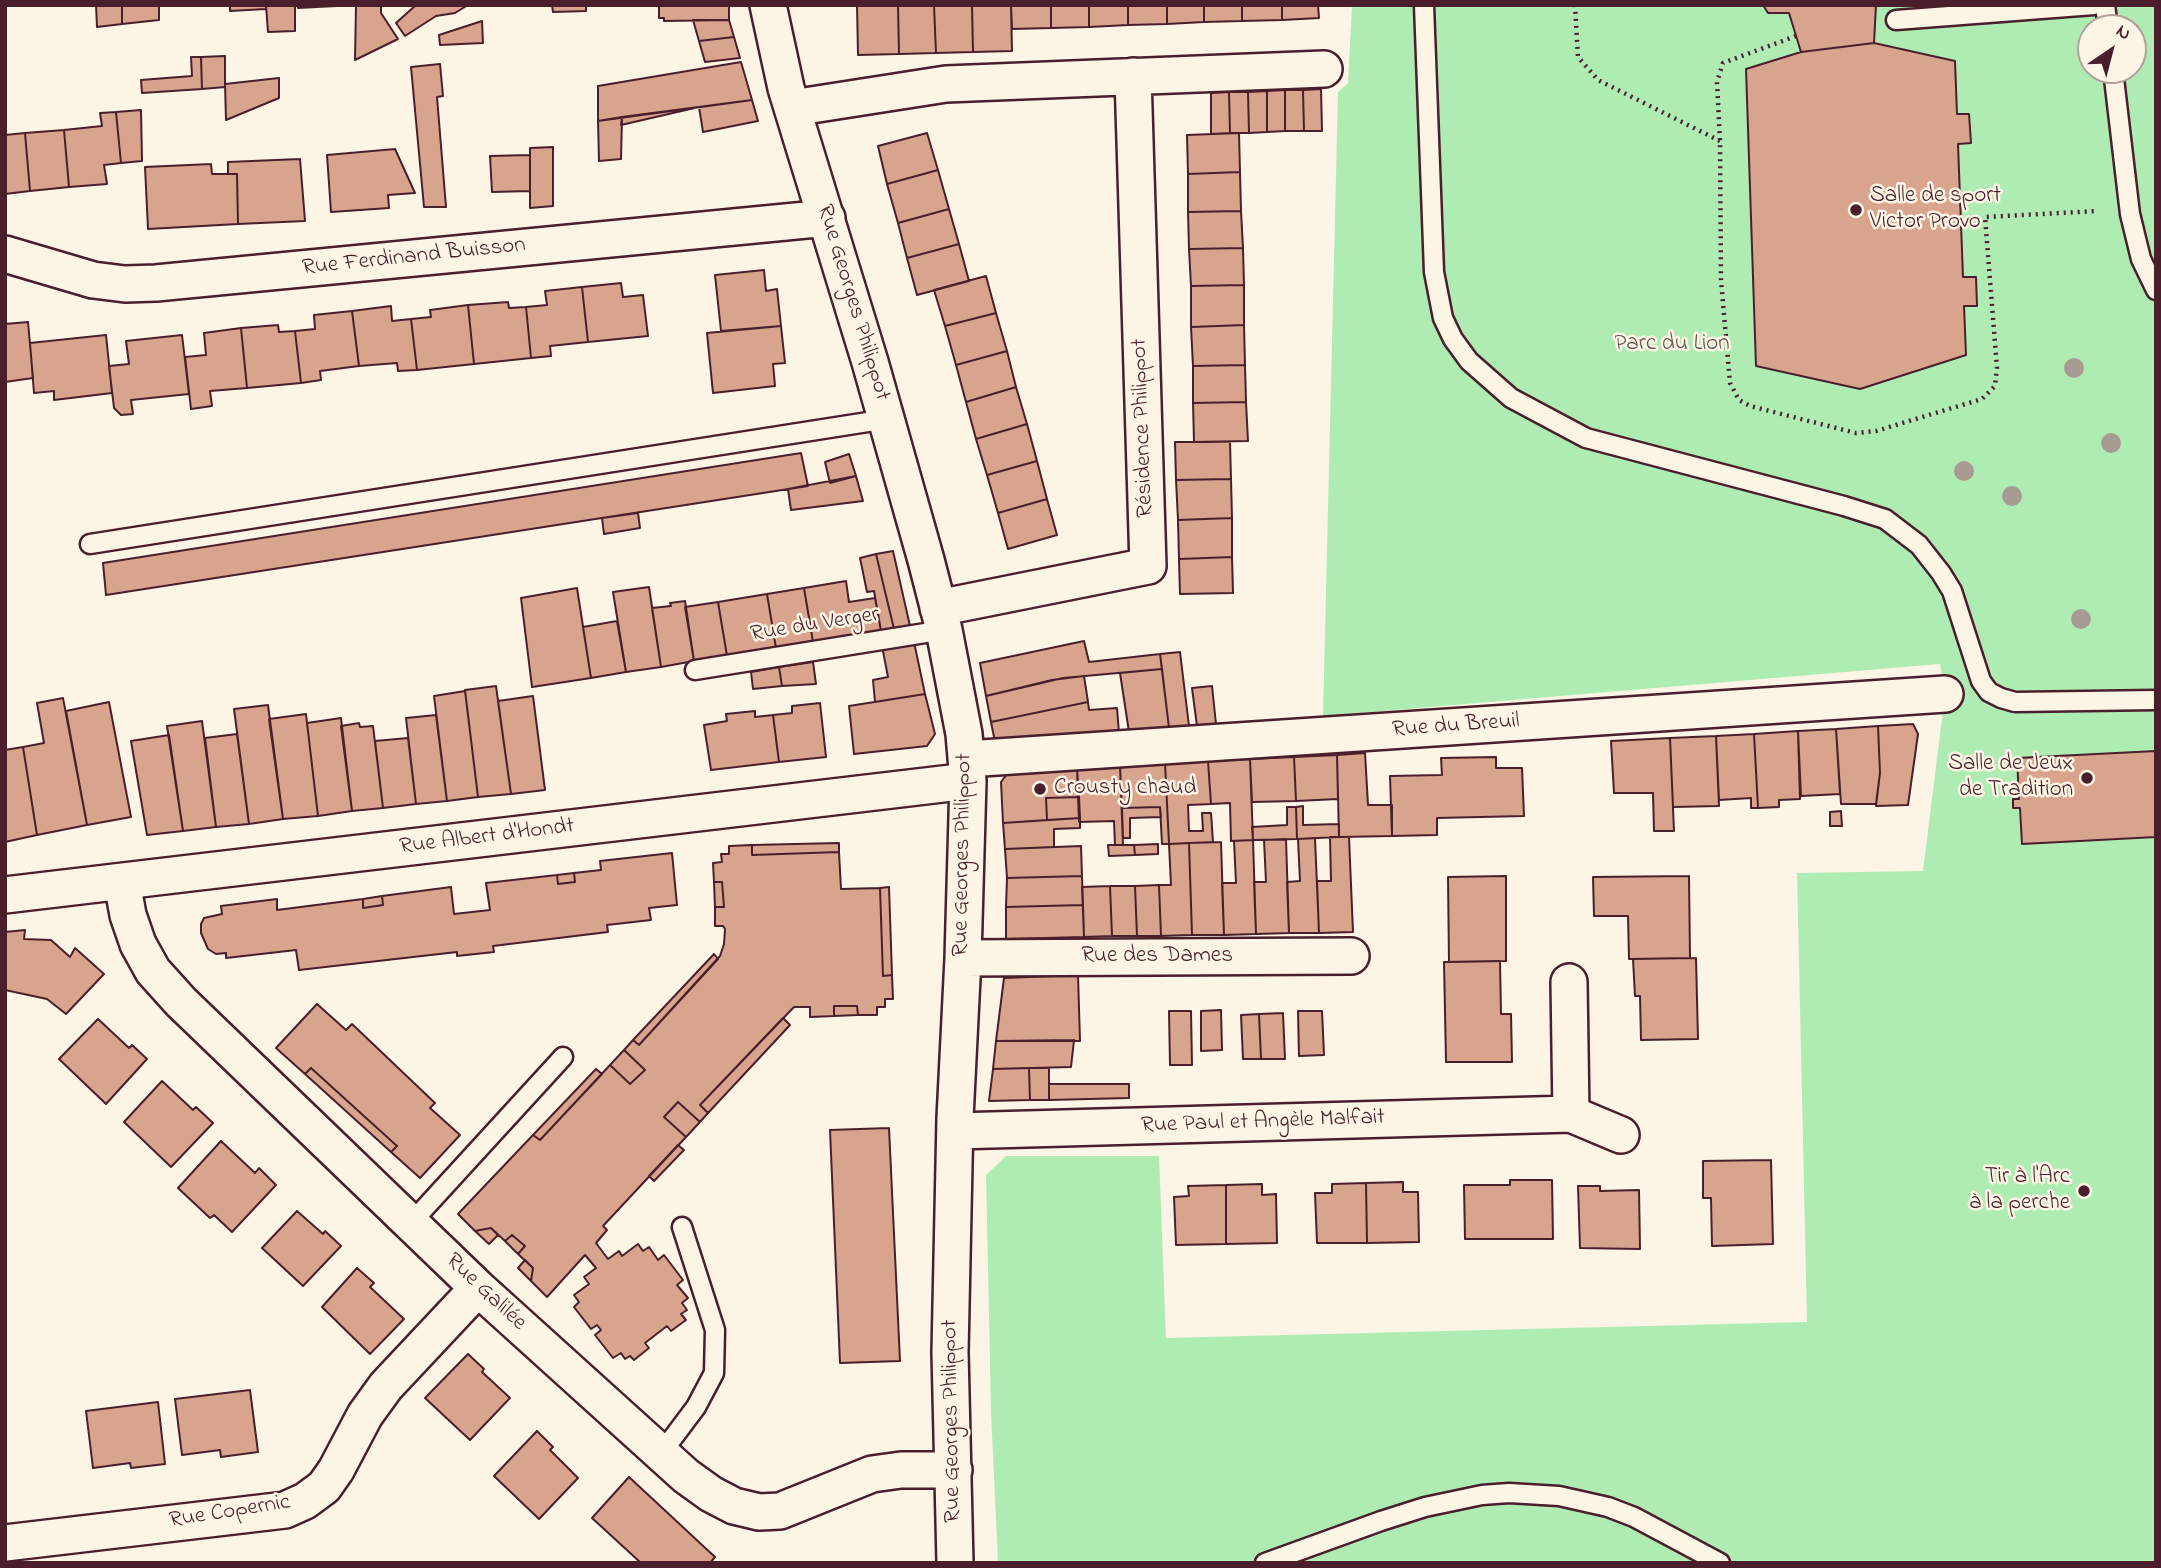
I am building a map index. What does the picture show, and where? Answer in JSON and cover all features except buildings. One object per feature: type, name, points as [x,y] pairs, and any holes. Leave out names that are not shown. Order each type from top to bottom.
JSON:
[{"type":"street","name":"Rue Georges Philippot","points":[[768,5],[792,108],[887,419],[941,619],[967,770],[950,1352],[955,1563]]},
{"type":"street","points":[[792,108],[946,84],[1325,69]]},
{"type":"street","name":"Résidence Philippot","points":[[941,619],[1148,566],[1133,76]]},
{"type":"street","name":"Rue Ferdinand Buisson","points":[[5,254],[93,280],[146,284],[827,218]]},
{"type":"street","name":"Rue du Breuil","points":[[967,770],[1945,694]]},
{"type":"street","name":"Rue Albert d'Hondt","points":[[5,895],[122,882],[967,770]]},
{"type":"street","name":"Rue Galilée","points":[[122,882],[134,934],[153,971],[181,1002],[478,1288],[660,1455],[711,1494],[734,1506],[758,1512],[780,1511],[872,1474],[901,1470],[954,1470]]},
{"type":"street","name":"Rue des Dames","points":[[963,958],[1351,956]]},
{"type":"street","points":[[1569,982],[1570,1114]]},
{"type":"street","name":"Rue Paul et Angèle Malfait","points":[[955,1131],[1570,1114],[1621,1135]]},
{"type":"street","name":"Rue Copernic","points":[[5,1543],[285,1510],[305,1500],[324,1487],[365,1415],[386,1386],[478,1288]]},
{"type":"lane","points":[[1424,5],[1434,272],[1443,318],[1453,339],[1469,361],[1511,398],[1586,438],[1885,519],[1919,545],[1941,573],[1952,591],[1981,681],[1990,692],[2001,698],[2015,702],[2156,700]]},
{"type":"lane","points":[[1896,20],[2094,5]]},
{"type":"lane","points":[[2115,84],[2130,209],[2141,259],[2156,290]]},
{"type":"lane","points":[[90,544],[887,419]]},
{"type":"lane","name":"Rue du Verger","points":[[695,670],[941,619]]},
{"type":"lane","points":[[411,1223],[564,1057]]},
{"type":"lane","points":[[660,1455],[696,1407],[714,1373],[715,1330],[682,1227]]},
{"type":"lane","points":[[1265,1563],[1426,1507],[1482,1495],[1509,1493],[1559,1496],[1608,1507],[1634,1517],[1720,1563]]},
{"type":"path","points":[[1575,5],[1578,57],[1598,80],[1720,141]]},
{"type":"path","points":[[1796,36],[1723,64],[1717,82],[1721,280],[1730,383],[1739,400],[1750,406],[1856,433],[1876,430],[1982,399],[1995,386],[1997,368],[1985,217],[2130,209]]},
{"type":"green space","name":"Parc du Lion","points":[[1352,5],[2156,5],[2156,1563],[998,1563],[991,1412],[986,1175],[1006,1156],[1159,1156],[1166,1338],[1807,1322],[1797,873],[1923,871],[1945,694],[1940,664],[1323,716],[1338,92],[1348,83]]},
{"type":"place","name":"Salle de sport Victor Provo","points":[[1856,210]]},
{"type":"place","name":"Salle de Jeux de Tradition","points":[[2087,778]]},
{"type":"place","name":"Crousty chaud","points":[[1040,789]]},
{"type":"place","name":"Tir à l'Arc à la perche","points":[[2084,1191]]}]
